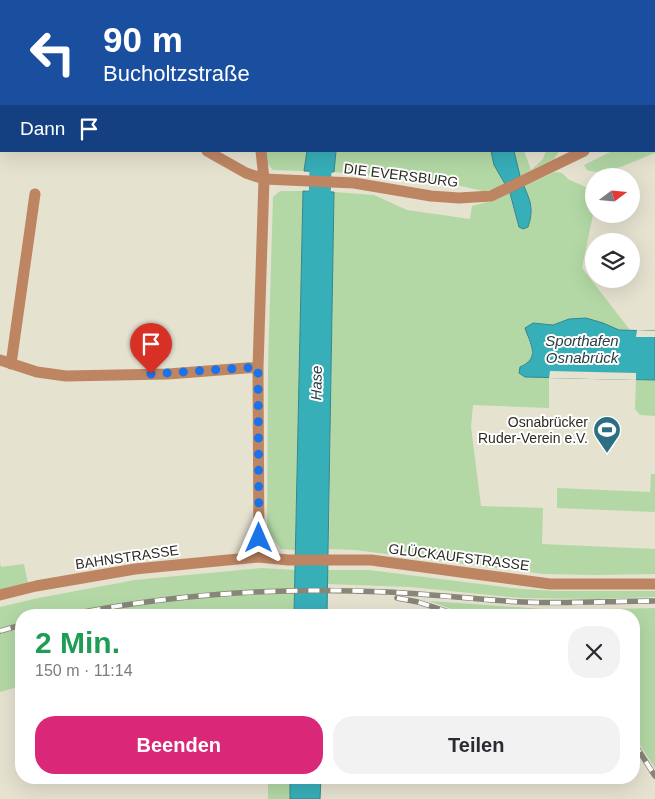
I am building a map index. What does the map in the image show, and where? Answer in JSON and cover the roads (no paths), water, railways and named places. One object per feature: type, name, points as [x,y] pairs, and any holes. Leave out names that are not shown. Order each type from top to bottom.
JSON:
[{"type":"street","name":"DIE EVERSBURG","points":[[209,152],[246,173],[264,179],[354,183],[431,196],[456,198],[482,197],[497,193],[582,152]]},
{"type":"street","points":[[259,557],[258,367],[264,179],[261,152]]},
{"type":"street","points":[[11,364],[35,194]]},
{"type":"street","points":[[0,360],[37,372],[66,376],[168,374],[258,367]]},
{"type":"street","name":"GLÜCKAUFSTRASSE","points":[[259,557],[288,560],[371,560],[550,584],[655,584]]},
{"type":"street","name":"BAHNSTRASSE","points":[[0,595],[36,586],[135,569],[259,557]]},
{"type":"water","points":[[307,152],[336,152],[334,172],[304,171]]},
{"type":"water","points":[[491,152],[514,152],[520,176],[505,184],[494,165]]},
{"type":"water","points":[[524,186],[531,211],[528,227],[523,229],[519,227],[510,193]]},
{"type":"water","points":[[303,191],[334,192],[327,609],[294,609]]},
{"type":"water","name":"Sporthafen Osnabrück","points":[[586,318],[619,330],[655,331],[655,380],[525,377],[519,373],[520,367],[532,355],[531,345],[525,328],[533,323],[553,325],[569,319]]},
{"type":"water","points":[[290,784],[321,784],[320,799],[290,799]]},
{"type":"waterway","name":"Hase","points":[[319,222],[321,152]]},
{"type":"railway","points":[[101,609],[187,597],[307,591],[387,592],[539,603],[655,601]]},
{"type":"railway","points":[[397,598],[440,609]]},
{"type":"railway","points":[[0,631],[15,627]]},
{"type":"railway","points":[[640,752],[655,776]]},
{"type":"place","name":"Osnabrücker Ruder-Verein e.V.","points":[[607,454]]}]
